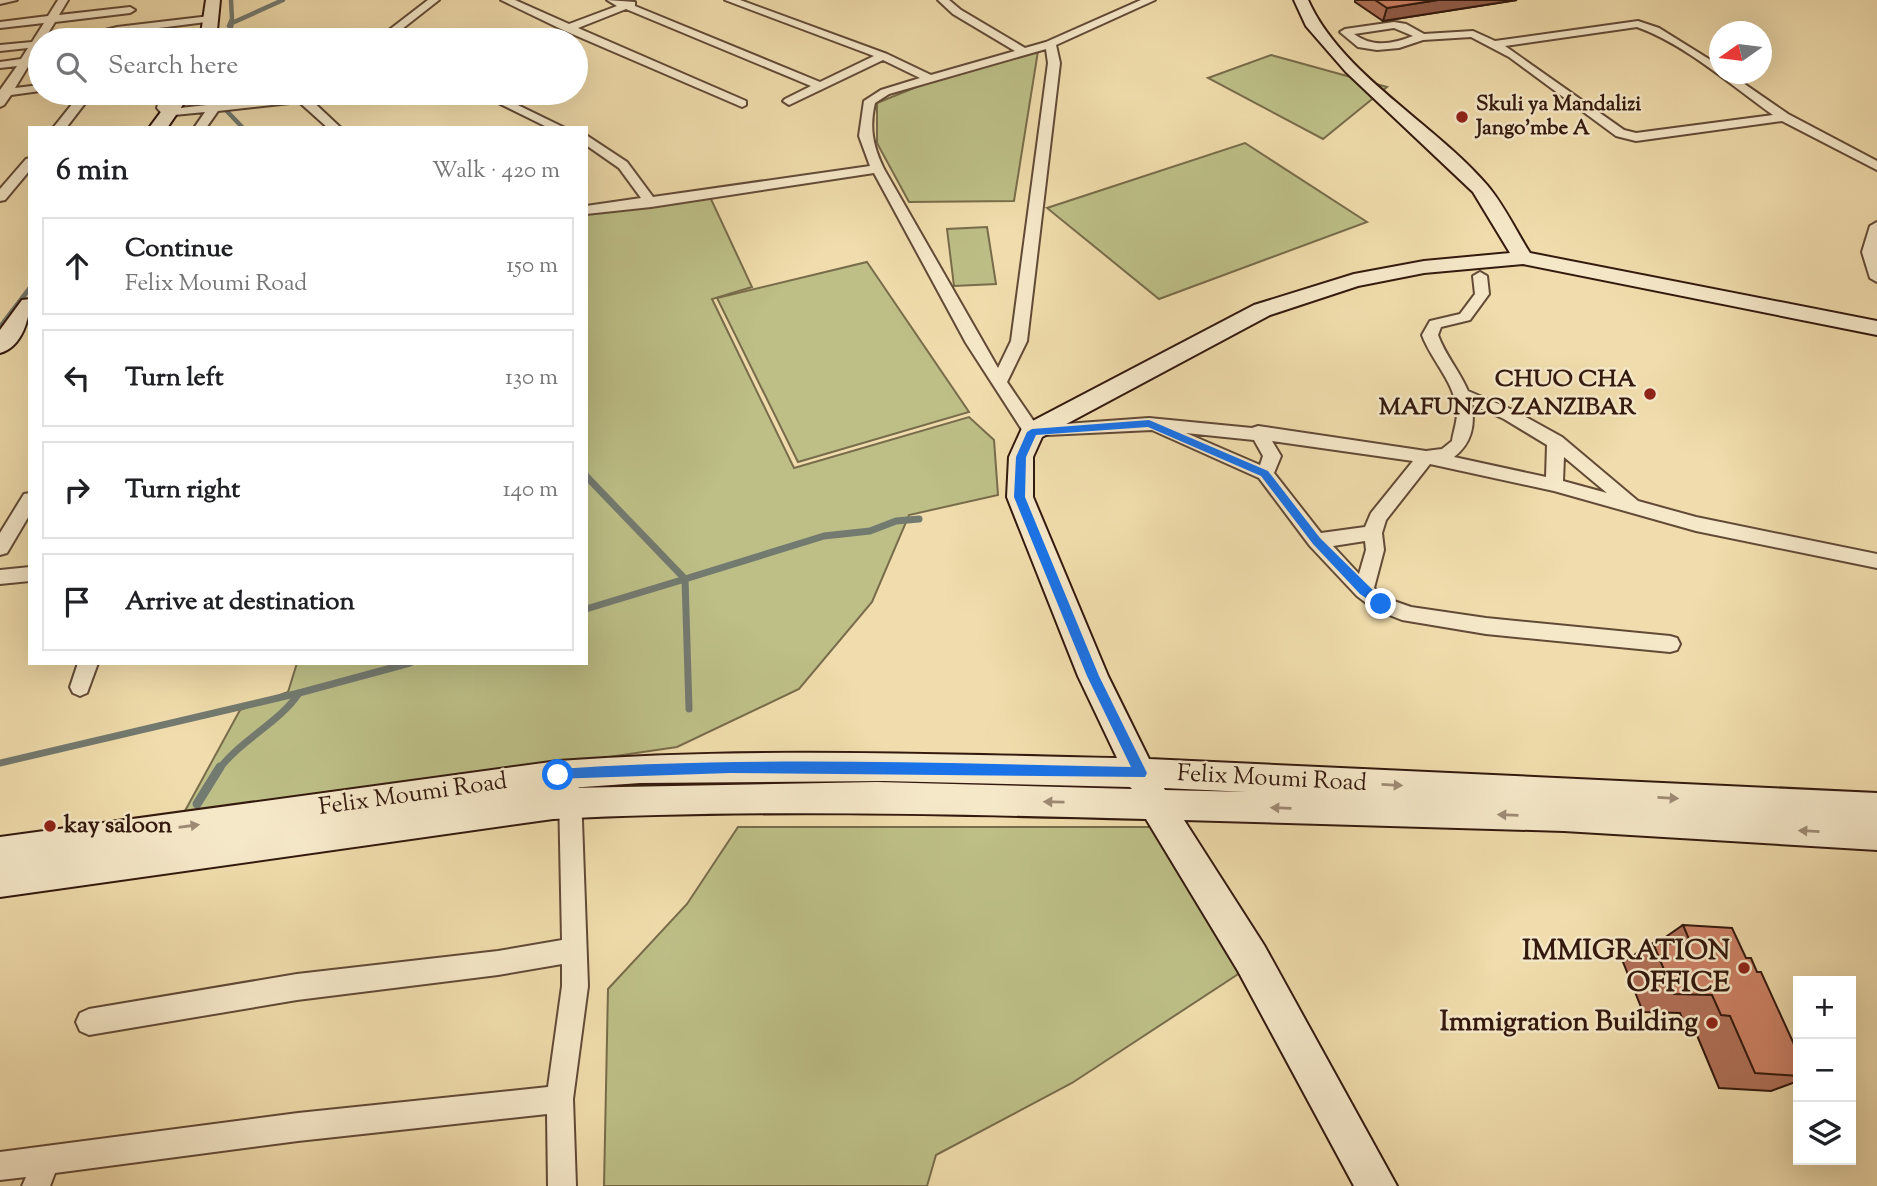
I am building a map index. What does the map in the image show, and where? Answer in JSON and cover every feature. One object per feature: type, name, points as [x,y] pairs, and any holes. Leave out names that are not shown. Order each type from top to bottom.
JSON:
[{"type":"main road","points":[[209,28],[212,0]]},
{"type":"main road","points":[[1301,0],[1311,23],[1352,69],[1480,189],[1523,258]]},
{"type":"main road","points":[[159,126],[174,105]]},
{"type":"main road","points":[[1376,1186],[1251,958],[1155,804],[1093,676],[1020,497],[1021,457],[1032,432],[1262,310],[1354,279],[1424,267],[1523,258],[1877,328]]},
{"type":"main road","points":[[0,346],[28,308]]},
{"type":"main road","name":"Felix Moumi Road","points":[[5,866],[570,789],[640,769],[769,767],[1141,773],[1560,805],[1633,808],[1877,807]]},
{"type":"main road","name":"Felix Moumi Road","points":[[570,789],[1155,804],[1560,805]]},
{"type":"main road","name":"Felix Moumi Road","points":[[1633,808],[1877,835]]},
{"type":"street","points":[[0,1],[12,0]]},
{"type":"street","points":[[46,28],[63,0]]},
{"type":"street","points":[[397,28],[434,0]]},
{"type":"street","points":[[506,0],[567,28],[641,0]]},
{"type":"street","points":[[612,0],[820,86]]},
{"type":"street","points":[[730,0],[883,56],[929,78]]},
{"type":"street","points":[[943,0],[957,12],[1023,51]]},
{"type":"street","points":[[1150,0],[1050,44],[885,92],[870,101],[864,121],[865,143],[878,169],[974,343],[1032,432],[1149,424],[1258,432],[1426,457],[1554,485],[1696,524],[1877,561]]},
{"type":"street","points":[[0,24],[132,5]]},
{"type":"street","points":[[120,28],[132,5]]},
{"type":"street","points":[[157,28],[210,19]]},
{"type":"street","points":[[1422,37],[1402,26],[1387,24],[1345,32],[1362,45],[1377,47],[1399,45],[1422,37],[1465,33],[1524,63],[1620,133],[1636,137],[1784,117]]},
{"type":"street","points":[[1492,45],[1638,24],[1655,30],[1709,64]]},
{"type":"street","points":[[588,37],[742,103]]},
{"type":"street","points":[[999,382],[1019,341],[1054,64],[1050,44]]},
{"type":"street","points":[[0,48],[28,45]]},
{"type":"street","points":[[789,101],[883,56]]},
{"type":"street","points":[[4,91],[28,58]]},
{"type":"street","points":[[0,65],[28,62]]},
{"type":"street","points":[[906,67],[929,65],[954,71]]},
{"type":"street","points":[[4,91],[28,83]]},
{"type":"street","points":[[1738,84],[1784,117],[1877,166]]},
{"type":"street","points":[[4,91],[28,89]]},
{"type":"street","points":[[62,126],[78,105]]},
{"type":"street","points":[[164,105],[163,108],[168,113],[228,105]]},
{"type":"street","points":[[314,105],[333,126]]},
{"type":"street","points":[[510,105],[555,126]]},
{"type":"street","points":[[202,126],[220,106]]},
{"type":"street","points":[[588,140],[623,165],[651,202]]},
{"type":"street","points":[[1853,151],[1877,149]]},
{"type":"street","points":[[0,197],[28,164]]},
{"type":"street","points":[[588,210],[878,169]]},
{"type":"street","points":[[1877,226],[1868,244],[1867,256],[1877,278]]},
{"type":"street","points":[[1364,591],[1375,550],[1373,533],[1377,518],[1426,457],[1447,454],[1461,444],[1465,413],[1461,394],[1452,372],[1437,354],[1430,335],[1435,324],[1465,317],[1482,294],[1480,276]]},
{"type":"street","points":[[1461,394],[1524,420],[1556,441],[1634,506]]},
{"type":"street","points":[[1149,424],[1265,474],[1317,541],[1364,591],[1381,604],[1409,615],[1486,626],[1670,644]]},
{"type":"street","points":[[1258,432],[1272,456],[1265,474]]},
{"type":"street","points":[[1554,485],[1556,441]]},
{"type":"street","points":[[0,548],[28,502]]},
{"type":"street","points":[[1317,541],[1373,533]]},
{"type":"street","points":[[0,577],[28,574]]},
{"type":"street","points":[[80,687],[87,665]]},
{"type":"street","points":[[562,1186],[560,1099],[575,986],[570,789]]},
{"type":"street","points":[[89,1022],[284,989],[498,963],[573,950]]},
{"type":"street","points":[[0,1166],[41,1173],[298,1127],[560,1099]]},
{"type":"green space","points":[[1038,51],[1014,201],[909,202],[877,143],[877,103],[936,79]]},
{"type":"green space","points":[[1271,55],[1387,87],[1323,139],[1208,78]]},
{"type":"green space","points":[[1245,143],[1367,222],[1159,299],[1047,208]]},
{"type":"green space","points":[[710,197],[752,287],[712,299],[794,468],[969,417],[994,440],[998,495],[909,515],[872,602],[799,689],[677,747],[180,820],[240,710],[288,692],[296,665],[588,665],[588,214]]},
{"type":"green space","points":[[987,227],[996,284],[954,286],[947,229]]},
{"type":"green space","points":[[867,262],[969,412],[798,462],[717,298]]},
{"type":"green space","points":[[738,827],[1159,827],[1252,965],[1072,1083],[936,1155],[927,1186],[604,1186],[608,989],[687,904]]},
{"type":"building","points":[[1375,0],[1438,0],[1387,8]]},
{"type":"building","points":[[1683,925],[1732,928],[1746,958],[1751,958],[1757,972],[1761,972],[1793,1042],[1793,1076],[1755,1073],[1730,1016],[1721,1015],[1712,995],[1674,994],[1653,943],[1691,944]]},
{"type":"waterway","points":[[229,26],[232,19],[231,0]]},
{"type":"waterway","points":[[231,28],[232,23],[283,0]]},
{"type":"waterway","points":[[223,105],[241,126]]},
{"type":"waterway","points":[[0,327],[28,291]]},
{"type":"waterway","points":[[588,478],[685,579]]},
{"type":"waterway","points":[[685,579],[824,536],[870,531],[896,521],[919,519]]},
{"type":"waterway","points":[[588,608],[685,579]]},
{"type":"waterway","points":[[685,579],[689,709]]},
{"type":"waterway","points":[[299,693],[403,665]]},
{"type":"waterway","points":[[0,763],[299,693]]},
{"type":"waterway","points":[[219,769],[228,758],[282,713],[299,693]]},
{"type":"waterway","points":[[197,804],[220,767]]},
{"type":"place","name":"Skuli ya Mandalizi Jango'mbe A","points":[[1462,117]]},
{"type":"place","name":"CHUO CHA MAFUNZO ZANZIBAR","points":[[1650,394]]},
{"type":"place","name":"kay saloon","points":[[50,826]]},
{"type":"place","name":"IMMIGRATION OFFICE","points":[[1744,968]]},
{"type":"place","name":"Immigration Building","points":[[1712,1023]]},
{"type":"route","points":[[558,775],[640,769],[884,767],[1141,773],[1093,676],[1020,497],[1021,457],[1032,432],[1149,424],[1197,447],[1265,474],[1317,541],[1364,591],[1381,604]]}]
